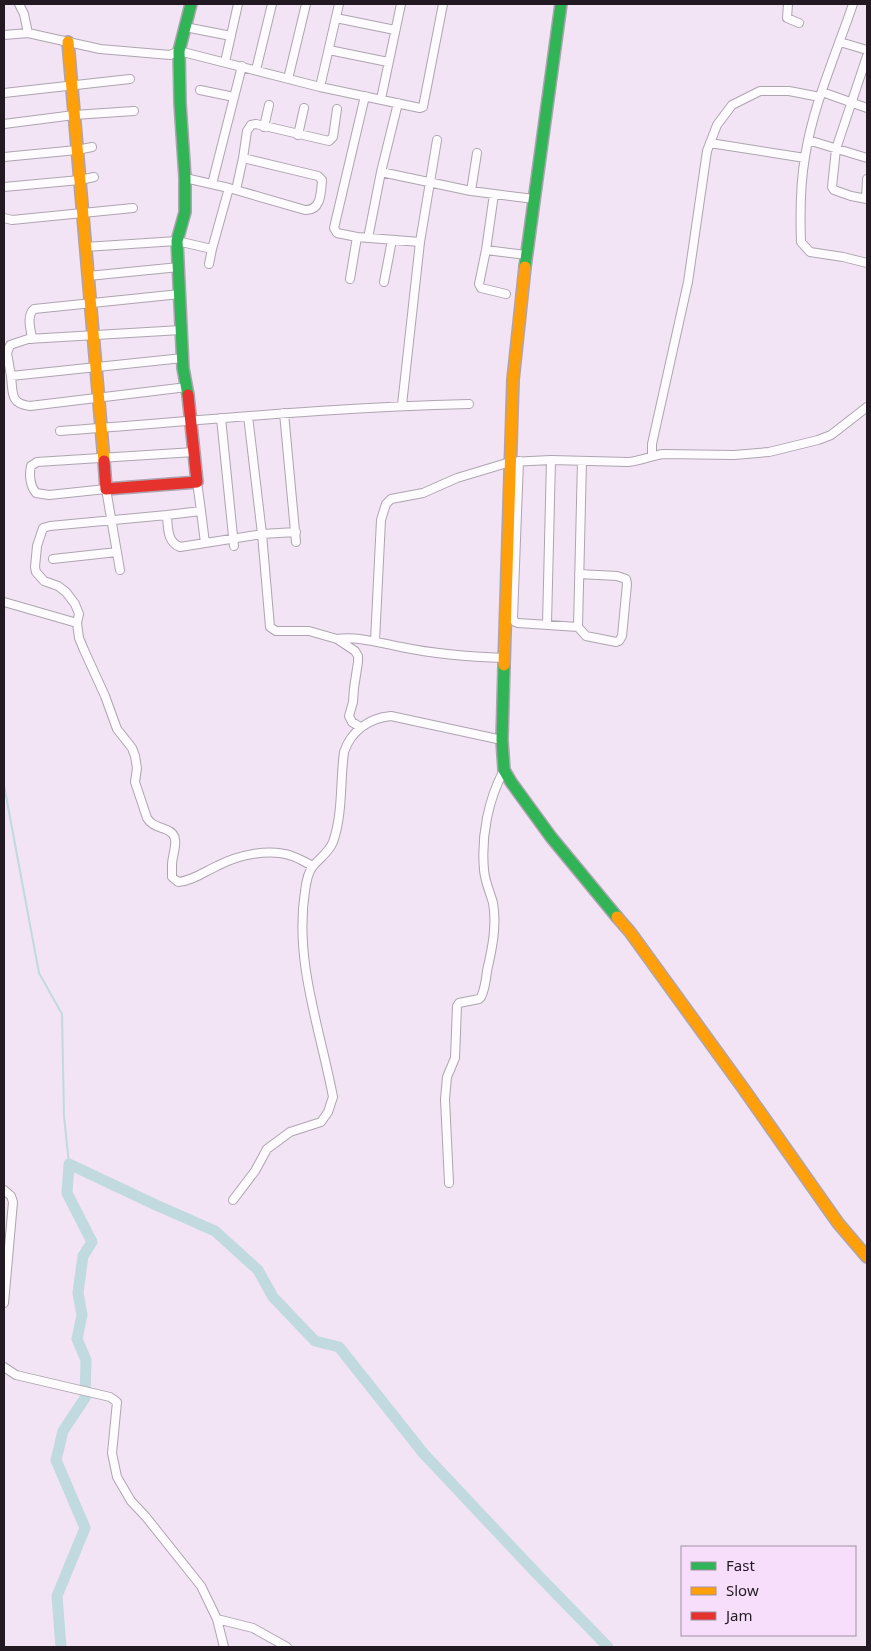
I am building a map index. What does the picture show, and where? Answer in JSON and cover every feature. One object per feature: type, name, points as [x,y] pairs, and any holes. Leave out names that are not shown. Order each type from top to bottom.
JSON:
[{"type":"street","points":[[19,4],[24,14],[28,33]]},
{"type":"street","points":[[191,4],[179,51],[185,212],[177,241],[183,358],[205,543]]},
{"type":"street","points":[[225,62],[238,4]]},
{"type":"street","points":[[256,70],[272,4]]},
{"type":"street","points":[[288,79],[306,4]]},
{"type":"street","points":[[320,87],[339,4]]},
{"type":"street","points":[[381,99],[401,4]]},
{"type":"street","points":[[4,35],[28,33],[100,49],[170,55],[179,51],[320,87],[420,108],[423,107],[443,4]]},
{"type":"street","points":[[561,4],[526,255],[513,380],[515,462],[513,618],[518,623],[578,627]]},
{"type":"street","points":[[779,4],[788,5],[788,18],[799,23]]},
{"type":"street","points":[[853,4],[821,94],[804,158],[800,210],[801,242],[810,252],[867,263]]},
{"type":"street","points":[[336,18],[396,30]]},
{"type":"street","points":[[185,27],[231,36]]},
{"type":"street","points":[[68,42],[106,489],[120,570]]},
{"type":"street","points":[[840,42],[867,50]]},
{"type":"street","points":[[329,50],[388,62]]},
{"type":"street","points":[[867,56],[836,149],[833,179],[834,190],[866,199],[867,179]]},
{"type":"street","points":[[212,184],[242,66]]},
{"type":"street","points":[[4,92],[130,79]]},
{"type":"street","points":[[200,90],[234,97]]},
{"type":"street","points":[[652,456],[652,444],[688,282],[707,151],[717,125],[732,105],[760,91],[821,94],[867,108]]},
{"type":"street","points":[[365,96],[334,228],[337,233],[357,238],[420,242]]},
{"type":"street","points":[[368,238],[380,172],[398,103]]},
{"type":"street","points":[[264,127],[269,105]]},
{"type":"street","points":[[298,135],[304,108]]},
{"type":"street","points":[[209,264],[212,249],[242,158],[247,131],[251,125],[256,124],[329,141],[333,137],[337,109]]},
{"type":"street","points":[[4,124],[74,115],[134,111]]},
{"type":"street","points":[[402,405],[420,242],[437,140]]},
{"type":"street","points":[[808,140],[867,158]]},
{"type":"street","points":[[710,144],[804,158]]},
{"type":"street","points":[[4,156],[92,147]]},
{"type":"street","points":[[471,191],[477,154]]},
{"type":"street","points":[[184,178],[232,189],[305,210],[312,211],[316,208],[322,180],[318,176],[242,158]]},
{"type":"street","points":[[380,172],[471,191],[534,199]]},
{"type":"street","points":[[4,187],[80,180],[94,176]]},
{"type":"street","points":[[494,194],[479,286],[486,290],[506,294]]},
{"type":"street","points":[[4,218],[12,220],[133,208]]},
{"type":"street","points":[[350,279],[357,238]]},
{"type":"street","points":[[384,282],[392,240]]},
{"type":"street","points":[[85,247],[177,241],[212,249]]},
{"type":"street","points":[[486,250],[526,255]]},
{"type":"street","points":[[88,276],[178,267]]},
{"type":"street","points":[[32,339],[30,312],[34,309],[180,294]]},
{"type":"street","points":[[182,330],[32,339],[10,345],[7,352],[15,401],[21,405],[30,406],[187,387]]},
{"type":"street","points":[[11,376],[183,358]]},
{"type":"street","points":[[60,431],[402,405],[469,404]]},
{"type":"street","points":[[375,641],[382,520],[386,504],[391,499],[423,493],[457,478],[515,462],[551,460],[636,462],[663,454],[734,455],[769,452],[818,440],[830,435],[867,407]]},
{"type":"street","points":[[284,413],[296,542]]},
{"type":"street","points":[[248,416],[262,534],[270,627],[276,631],[309,630],[337,639],[355,650],[358,656],[357,670],[350,716],[352,722],[360,727]]},
{"type":"street","points":[[221,418],[234,542]]},
{"type":"street","points":[[194,452],[37,462],[31,466],[30,472],[32,489],[36,493],[49,495],[197,482]]},
{"type":"street","points":[[546,624],[551,460]]},
{"type":"street","points":[[579,574],[621,577],[626,580],[628,584],[622,636],[619,641],[586,636],[578,627],[579,574],[582,461]]},
{"type":"street","points":[[515,462],[502,740],[504,770],[510,782],[552,837],[630,932],[838,1223],[867,1257]]},
{"type":"street","points":[[201,511],[43,528],[37,546],[36,572],[44,581],[58,586],[66,592],[77,609],[79,614],[77,623],[84,650],[118,729],[132,748],[135,756],[137,768],[135,782],[147,818],[150,823],[168,830],[173,834],[176,841],[172,877],[178,882],[186,881],[226,861],[247,854],[284,854],[293,856],[313,866]]},
{"type":"street","points":[[167,515],[170,539],[173,544],[180,547],[205,543],[234,542],[262,534],[296,532]]},
{"type":"street","points":[[53,559],[117,552]]},
{"type":"street","points":[[4,602],[77,623]]},
{"type":"street","points":[[337,639],[349,638],[375,641],[455,655],[505,658]]},
{"type":"street","points":[[233,1200],[255,1171],[267,1149],[290,1132],[321,1122],[328,1112],[333,1097],[308,987],[302,924],[305,890],[309,874],[313,866],[329,850],[333,841],[344,752],[348,743],[360,727],[378,718],[390,716],[502,740]]},
{"type":"street","points":[[449,1183],[445,1099],[447,1077],[455,1058],[457,1006],[459,1003],[481,997],[493,944],[493,903],[485,881],[484,841],[494,790],[504,770]]},
{"type":"street","points":[[4,1190],[11,1196],[13,1202],[4,1303]]},
{"type":"street","points":[[4,1366],[16,1375],[110,1397],[117,1402],[112,1453],[115,1470],[122,1487],[132,1502],[201,1586],[217,1620],[224,1647]]},
{"type":"street","points":[[217,1620],[253,1628],[287,1647]]},
{"type":"waterway","points":[[4,785],[39,973],[62,1014],[64,1116],[69,1164]]},
{"type":"waterway","points":[[61,1647],[57,1596],[85,1528],[56,1460],[63,1431],[85,1398],[86,1360],[77,1339],[82,1315],[78,1293],[83,1256],[92,1242],[67,1193],[69,1164],[215,1231],[258,1270],[273,1297],[315,1341],[339,1347],[424,1454],[608,1647]]},
{"type":"traffic: fast","points":[[188,395],[183,368],[177,241],[185,212],[179,51],[191,4]]},
{"type":"traffic: fast","points":[[525,267],[561,4]]},
{"type":"traffic: fast","points":[[504,665],[502,740],[504,770],[551,837],[617,917]]},
{"type":"traffic: slow","points":[[68,42],[104,461]]},
{"type":"traffic: slow","points":[[504,665],[513,380],[525,267]]},
{"type":"traffic: slow","points":[[617,917],[630,932],[743,1088],[838,1223],[867,1257]]},
{"type":"traffic: jam","points":[[104,461],[106,489],[197,482],[188,395]]}]
